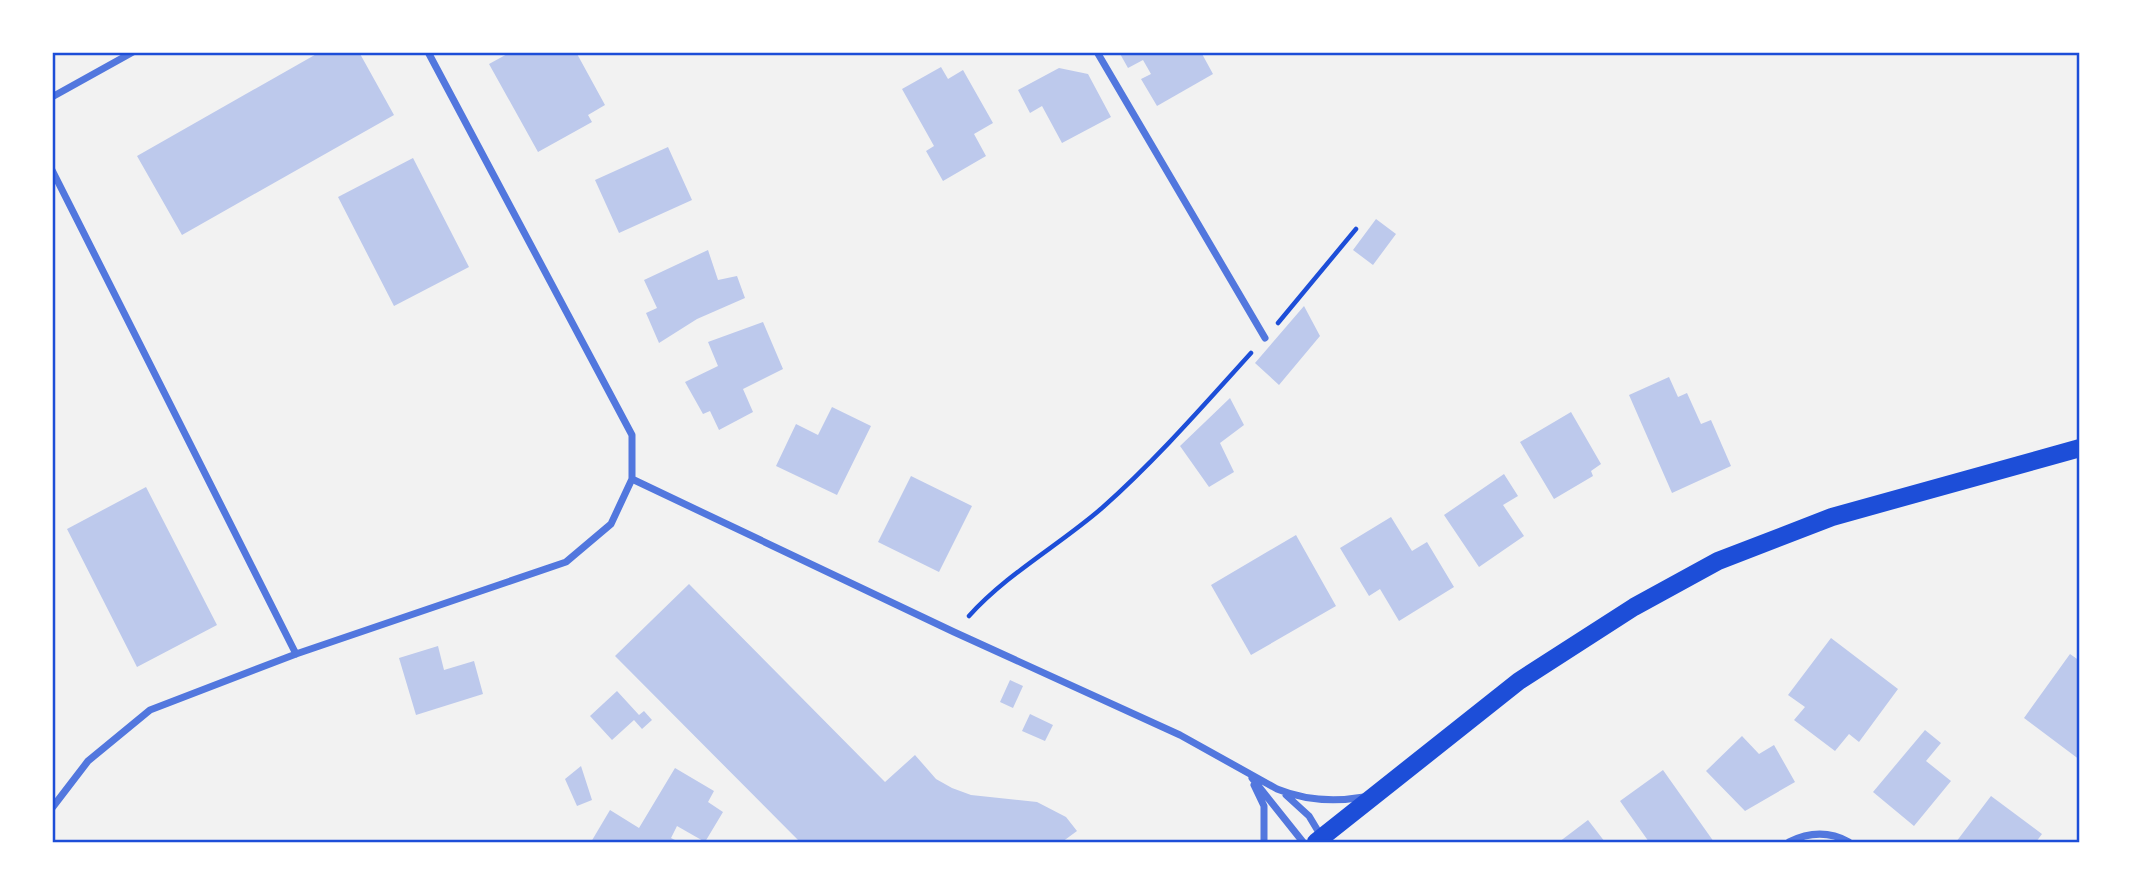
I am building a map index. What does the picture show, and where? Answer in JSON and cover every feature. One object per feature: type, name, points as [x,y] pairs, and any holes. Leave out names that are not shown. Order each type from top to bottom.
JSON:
[{"type":"main road","points":[[1321,841],[1519,681],[1634,607],[1718,561],[1832,517],[2080,448]]},
{"type":"street","points":[[52,97],[133,52]]},
{"type":"street","points":[[52,808],[88,761],[150,710],[296,654],[566,562],[611,524],[632,479],[632,435],[428,52]]},
{"type":"street","points":[[1097,52],[1265,338]]},
{"type":"street","points":[[52,170],[296,654]]},
{"type":"street","points":[[632,479],[954,632],[1180,735],[1277,789],[1300,805],[1321,841]]},
{"type":"street","points":[[1249,774],[1264,806],[1264,842]]},
{"type":"street","points":[[1249,774],[1303,842]]},
{"type":"street","points":[[1277,789],[1327,800],[1376,795]]},
{"type":"street","points":[[1789,842],[1805,834],[1837,836],[1849,842]]},
{"type":"path","points":[[954,632],[996,587],[1101,508],[1182,429],[1265,338],[1356,229]]},
{"type":"building","points":[[320,52],[359,52],[394,115],[182,235],[137,156]]},
{"type":"building","points":[[511,52],[576,52],[605,105],[588,115],[592,122],[538,152],[489,64]]},
{"type":"building","points":[[1119,52],[1201,52],[1213,74],[1157,106],[1141,79],[1151,74],[1143,60],[1128,68]]},
{"type":"building","points":[[941,67],[948,79],[963,70],[993,123],[974,134],[986,156],[943,181],[926,151],[934,146],[902,89]]},
{"type":"building","points":[[1059,68],[1088,74],[1111,117],[1062,143],[1042,106],[1030,113],[1018,90]]},
{"type":"building","points":[[668,147],[692,200],[619,233],[595,180]]},
{"type":"building","points":[[413,158],[469,267],[394,306],[338,197]]},
{"type":"building","points":[[1376,219],[1396,234],[1373,265],[1353,250]]},
{"type":"building","points":[[708,250],[718,280],[737,276],[745,298],[697,319],[659,343],[646,313],[657,308],[644,280]]},
{"type":"building","points":[[1304,306],[1320,336],[1279,385],[1255,363]]},
{"type":"building","points":[[763,322],[783,369],[743,389],[753,412],[719,430],[710,411],[703,414],[685,382],[718,366],[708,342]]},
{"type":"building","points":[[1669,377],[1678,397],[1687,393],[1701,424],[1711,420],[1731,466],[1672,493],[1629,395]]},
{"type":"building","points":[[1230,398],[1244,425],[1220,443],[1234,472],[1209,487],[1180,446]]},
{"type":"building","points":[[832,407],[871,426],[837,495],[776,466],[796,424],[818,435]]},
{"type":"building","points":[[1571,412],[1601,464],[1591,471],[1593,476],[1554,499],[1520,442]]},
{"type":"building","points":[[1504,474],[1518,496],[1503,505],[1524,536],[1479,567],[1444,515]]},
{"type":"building","points":[[911,476],[972,506],[939,572],[878,542]]},
{"type":"building","points":[[146,487],[217,625],[137,667],[67,529]]},
{"type":"building","points":[[1391,517],[1412,551],[1427,542],[1454,587],[1399,621],[1380,589],[1369,596],[1340,548]]},
{"type":"building","points":[[1296,535],[1336,606],[1251,655],[1211,585]]},
{"type":"building","points":[[689,584],[885,782],[915,755],[936,779],[952,788],[971,795],[1037,802],[1066,817],[1077,831],[1062,842],[800,842],[615,656]]},
{"type":"building","points":[[1831,638],[1898,689],[1859,742],[1849,734],[1835,751],[1794,720],[1805,707],[1788,695]]},
{"type":"building","points":[[438,646],[444,670],[474,661],[483,694],[416,715],[399,658]]},
{"type":"building","points":[[2070,654],[2080,661],[2080,760],[2024,718]]},
{"type":"building","points":[[1010,680],[1023,686],[1013,708],[1000,702]]},
{"type":"building","points":[[617,691],[639,715],[644,711],[652,720],[642,729],[634,720],[612,740],[590,716]]},
{"type":"building","points":[[1030,714],[1053,725],[1045,741],[1022,731]]},
{"type":"building","points":[[1925,730],[1941,743],[1926,761],[1951,781],[1914,826],[1873,792]]},
{"type":"building","points":[[1742,736],[1759,754],[1774,745],[1795,782],[1745,811],[1706,771]]},
{"type":"building","points":[[581,766],[592,800],[577,806],[565,779]]},
{"type":"building","points":[[675,768],[714,791],[708,802],[723,812],[705,842],[677,826],[671,838],[679,842],[591,842],[610,810],[639,828]]},
{"type":"building","points":[[1663,770],[1714,842],[1649,842],[1620,801]]},
{"type":"building","points":[[1991,796],[2042,834],[2036,842],[1956,842]]},
{"type":"building","points":[[1588,820],[1605,842],[1559,842]]}]
